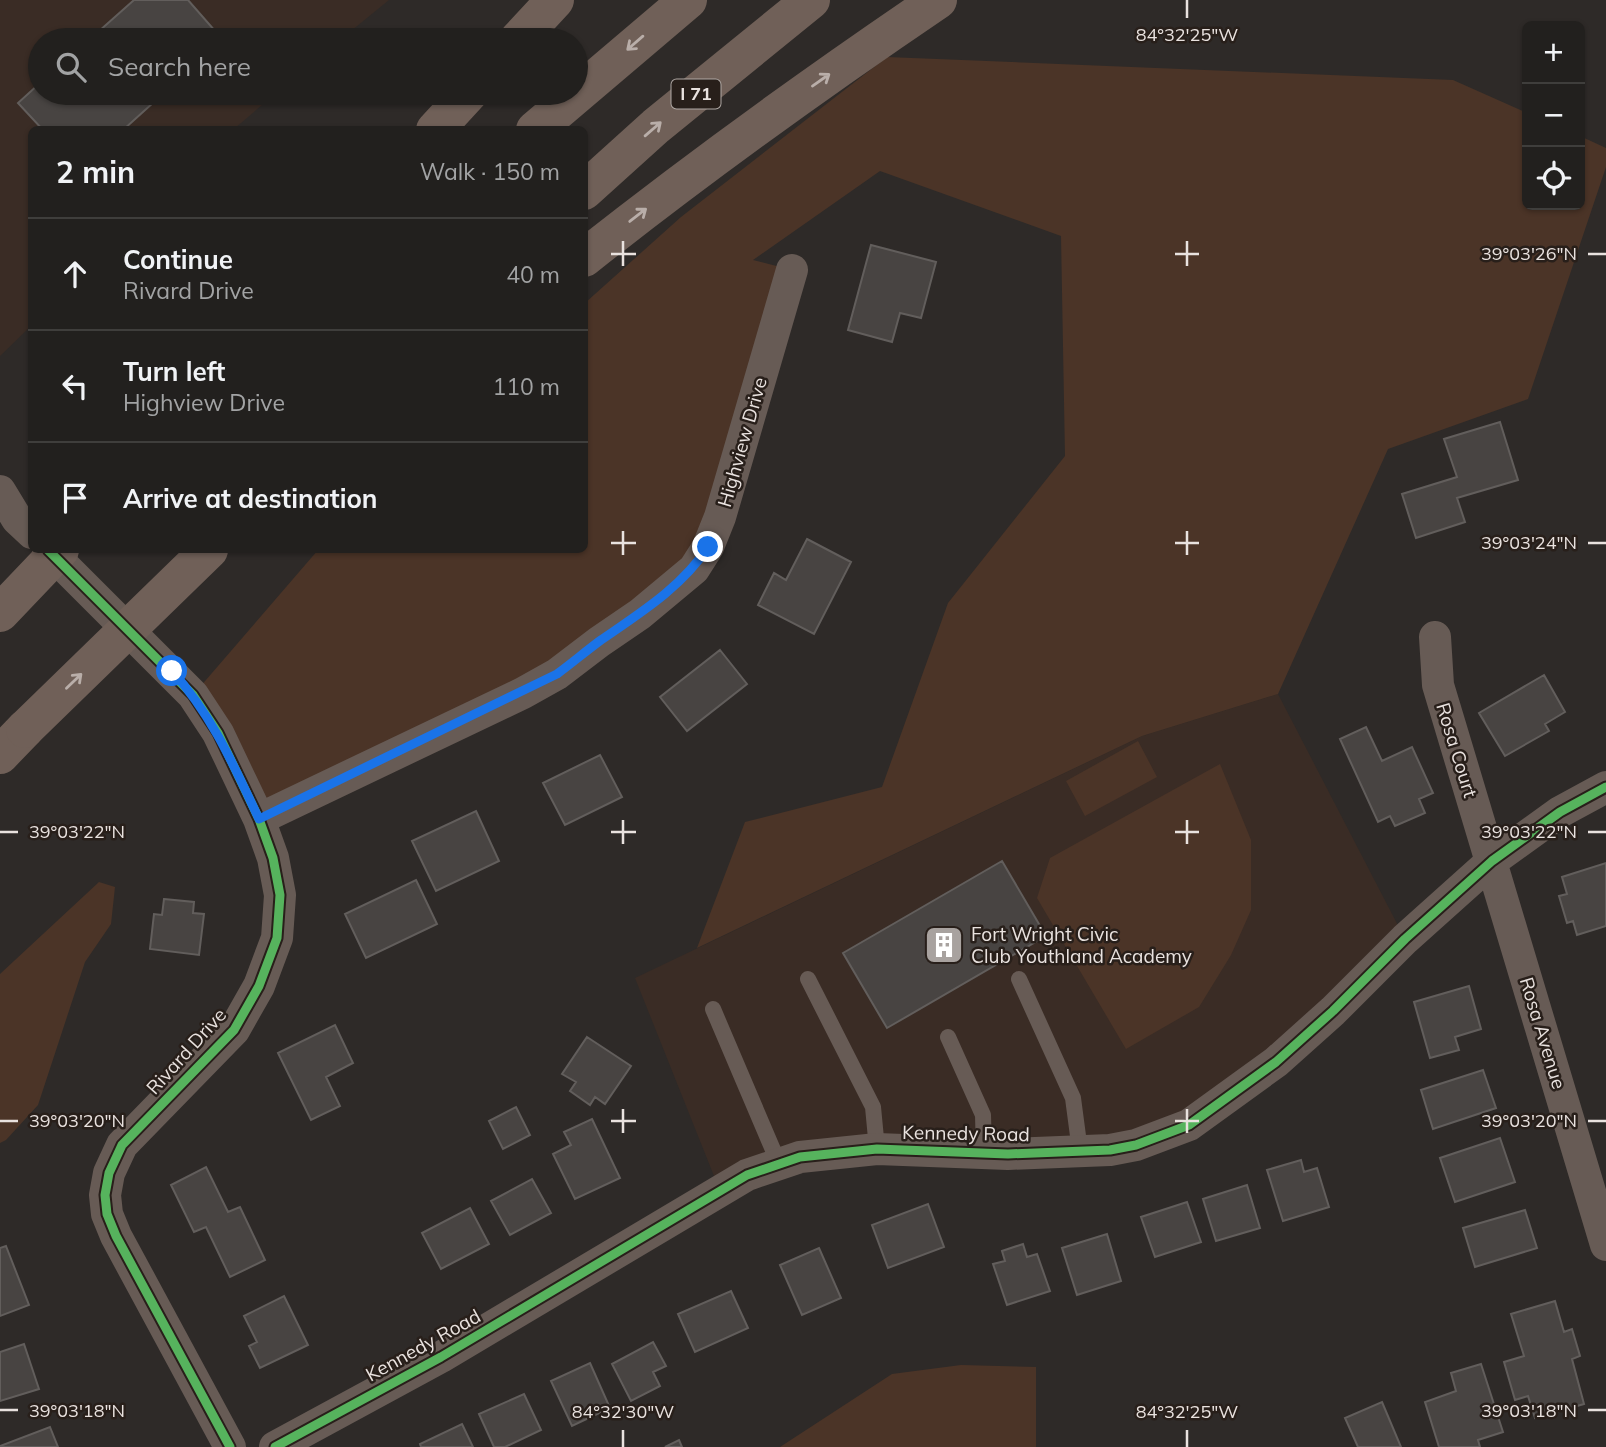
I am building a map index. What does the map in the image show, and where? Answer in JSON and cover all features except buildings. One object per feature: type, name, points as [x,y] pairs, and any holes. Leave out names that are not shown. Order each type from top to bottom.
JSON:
[{"type":"highway","points":[[529,28],[555,0]]},
{"type":"highway","points":[[588,85],[688,0]]},
{"type":"highway","name":"I 71","points":[[588,187],[656,126],[811,0]]},
{"type":"highway","points":[[588,255],[687,177],[821,79],[938,0]]},
{"type":"highway","points":[[439,126],[458,105]]},
{"type":"highway","points":[[540,126],[564,105]]},
{"type":"highway","points":[[0,613],[58,553]]},
{"type":"highway","points":[[13,742],[206,553]]},
{"type":"street","name":"Highview Drive","points":[[259,819],[557,674],[640,614],[694,569],[708,547],[720,517],[792,270]]},
{"type":"street","points":[[0,491],[17,519],[28,529]]},
{"type":"street","name":"Rivard Drive","points":[[51,553],[193,695],[218,733],[259,819],[273,858],[280,895],[277,938],[259,986],[234,1030],[122,1146],[109,1173],[104,1195],[107,1214],[116,1236],[230,1447]]},
{"type":"street","name":"Rosa Court","points":[[1435,637],[1438,685],[1492,861]]},
{"type":"street","name":"Kennedy Road","points":[[275,1447],[441,1357],[747,1175],[800,1157],[877,1149],[984,1153],[1110,1150],[1136,1146],[1189,1125],[1276,1062],[1333,1011],[1405,939],[1492,861],[1560,812],[1606,787]]},
{"type":"street","name":"Rosa Avenue","points":[[1492,861],[1606,1245]]},
{"type":"lane","points":[[808,979],[873,1107],[877,1149]]},
{"type":"lane","points":[[1019,979],[1073,1098],[1080,1151]]},
{"type":"lane","points":[[713,1009],[779,1164]]},
{"type":"lane","points":[[948,1037],[983,1115],[984,1153]]},
{"type":"shaded area","points":[[0,0],[389,0],[355,28],[28,28],[28,105],[262,105],[238,126],[28,126],[28,329],[0,356]]},
{"type":"shaded area","points":[[887,57],[1453,80],[1522,111],[1522,210],[1585,210],[1585,138],[1606,148],[1606,167],[1528,399],[1388,449],[1278,694],[1142,736],[697,948],[745,822],[882,787],[948,603],[1065,456],[1061,236],[880,171],[753,260],[792,270],[720,517],[640,614],[259,819],[193,695],[315,553],[588,553],[588,300],[681,217]]},
{"type":"shaded area","points":[[1278,694],[1405,939],[1333,1011],[1136,1145],[877,1149],[720,1191],[635,978],[1142,736]]},
{"type":"shaded area","points":[[1138,741],[1157,777],[1085,816],[1066,781]]},
{"type":"shaded area","points":[[1220,764],[1251,840],[1251,910],[1231,955],[1199,1007],[1126,1049],[1037,898],[1050,858]]},
{"type":"shaded area","points":[[99,882],[115,887],[111,924],[85,962],[38,1105],[6,1140],[0,1143],[0,974]]},
{"type":"shaded area","points":[[961,1365],[1036,1367],[1036,1447],[780,1447],[892,1374]]},
{"type":"cycle path","points":[[51,553],[193,695],[218,733],[259,819],[273,858],[280,895],[277,938],[259,986],[234,1030],[122,1145],[109,1173],[105,1195],[107,1214],[116,1236],[230,1447]]},
{"type":"cycle path","points":[[275,1447],[441,1357],[747,1175],[800,1157],[877,1149],[1008,1154],[1110,1150],[1136,1145],[1189,1125],[1276,1062],[1333,1011],[1405,939],[1492,861],[1560,812],[1606,787]]},
{"type":"place","name":"Fort Wright Civic Club Youthland Academy","points":[[944,945]]},
{"type":"route","points":[[172,671],[193,695],[218,733],[259,819],[523,693],[557,674],[640,614],[694,569],[708,547]]}]
